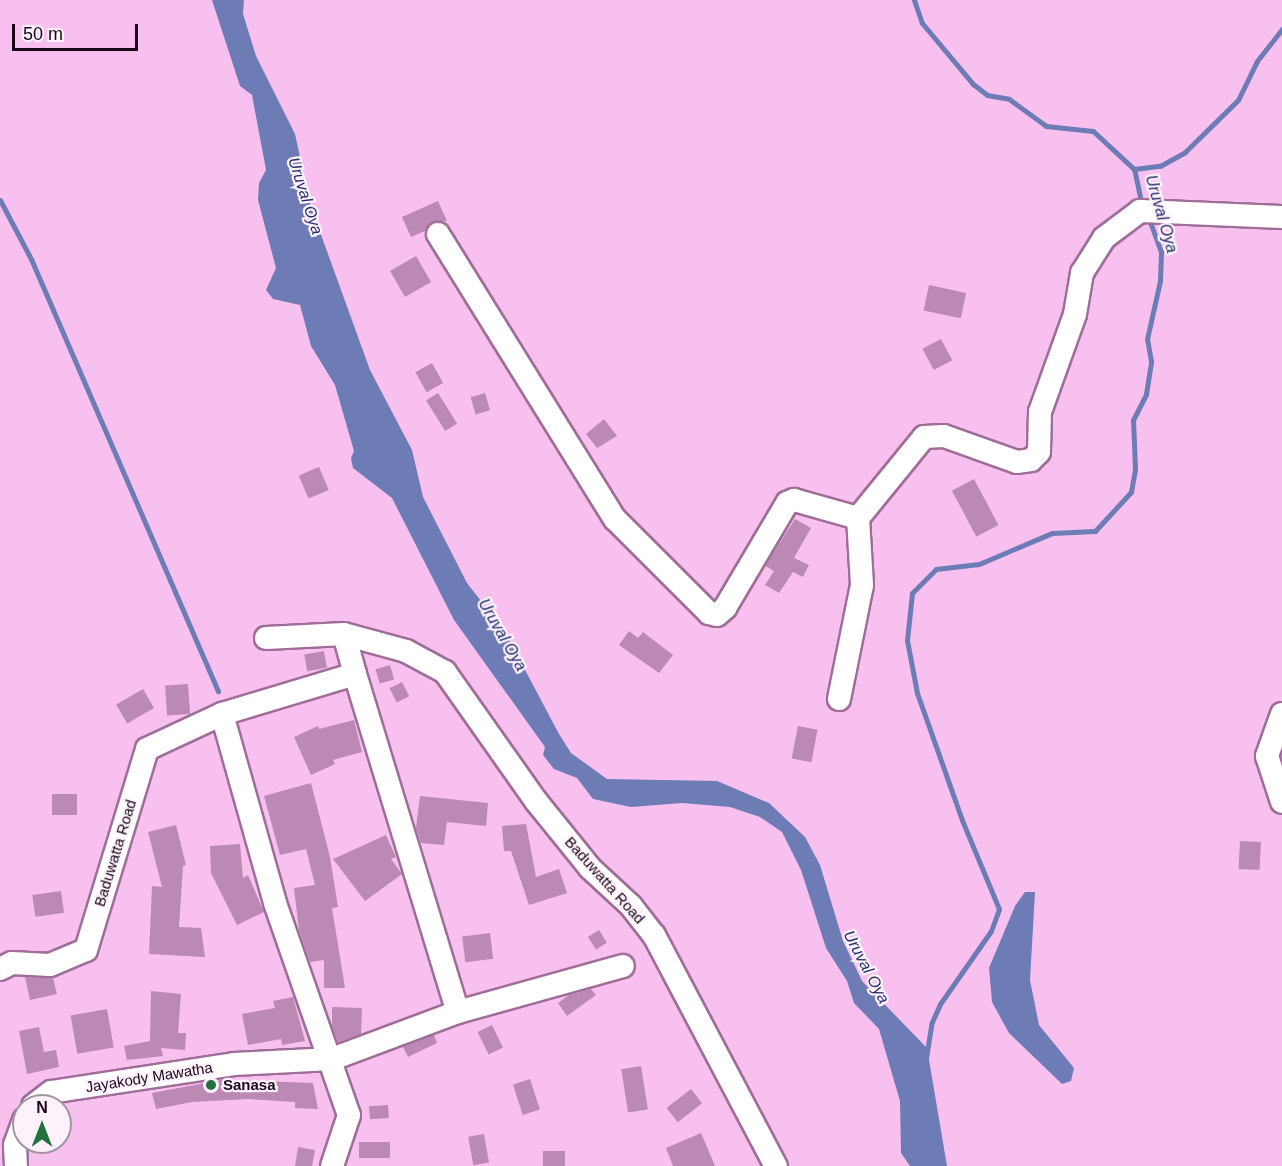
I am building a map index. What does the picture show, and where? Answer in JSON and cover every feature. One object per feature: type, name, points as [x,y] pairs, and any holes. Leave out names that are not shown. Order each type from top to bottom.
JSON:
[{"type":"street","points":[[839,699],[862,585],[858,518],[924,437],[944,436],[1017,462],[1031,460],[1039,452],[1040,412],[1075,314],[1082,273],[1104,238],[1145,210],[1282,217]]},
{"type":"street","points":[[438,234],[615,519],[709,613],[717,615],[725,608],[787,503],[794,500],[858,518]]},
{"type":"street","points":[[344,634],[458,1012],[623,966]]},
{"type":"street","name":"Baduwatta Road","points":[[266,638],[344,634],[406,651],[445,672],[536,801],[590,868],[631,906],[654,935],[776,1166]]},
{"type":"street","name":"Baduwatta Road","points":[[0,969],[12,963],[50,965],[86,950],[147,749],[222,714],[355,674]]},
{"type":"street","points":[[222,714],[275,903],[330,1055],[349,1115],[332,1166]]},
{"type":"street","points":[[1282,714],[1267,756],[1282,802]]},
{"type":"street","name":"Jayakody Mawatha","points":[[48,1094],[234,1064],[330,1055],[458,1012]]},
{"type":"water","points":[[212,0],[244,0],[243,14],[256,56],[295,134],[311,207],[370,370],[412,450],[423,497],[467,583],[505,632],[559,734],[571,753],[607,779],[717,781],[769,803],[805,837],[820,865],[843,941],[862,981],[927,1048],[947,1166],[910,1166],[901,1153],[900,1101],[879,1029],[854,1003],[847,981],[826,948],[801,870],[782,832],[760,817],[730,807],[682,803],[631,807],[593,799],[577,778],[554,769],[543,755],[545,747],[454,620],[392,498],[353,468],[351,458],[354,451],[335,385],[311,346],[300,305],[273,299],[266,290],[276,268],[258,200],[259,183],[266,170],[252,95],[240,86]]},
{"type":"water","points":[[1025,892],[1035,892],[1030,980],[1039,1025],[1074,1068],[1071,1081],[1062,1084],[1009,1033],[992,1002],[989,968],[1015,906]]},
{"type":"building","points":[[438,201],[447,221],[431,222],[425,231],[411,237],[402,217]]},
{"type":"building","points":[[416,256],[431,282],[405,297],[390,271]]},
{"type":"building","points":[[929,285],[966,293],[961,318],[924,310]]},
{"type":"building","points":[[941,339],[952,360],[934,370],[922,349]]},
{"type":"building","points":[[432,363],[443,383],[427,392],[415,372]]},
{"type":"building","points":[[438,393],[457,424],[445,431],[426,400]]},
{"type":"building","points":[[485,393],[490,410],[476,414],[471,397]]},
{"type":"building","points":[[604,419],[617,436],[597,448],[586,434]]},
{"type":"building","points":[[319,467],[329,490],[309,499],[299,476]]},
{"type":"building","points":[[974,479],[998,525],[976,537],[952,491]]},
{"type":"building","points":[[795,519],[811,528],[794,558],[809,565],[803,577],[793,572],[779,593],[765,585],[774,571],[765,566]]},
{"type":"building","points":[[629,631],[638,638],[643,632],[673,655],[659,673],[619,645]]},
{"type":"building","points":[[324,651],[327,668],[307,671],[304,654]]},
{"type":"building","points":[[390,665],[394,679],[380,684],[376,669]]},
{"type":"building","points":[[402,682],[409,696],[397,703],[390,688]]},
{"type":"building","points":[[188,684],[190,714],[167,716],[165,686]]},
{"type":"building","points":[[143,689],[154,708],[127,724],[116,704]]},
{"type":"building","points":[[354,720],[362,752],[333,760],[335,764],[311,775],[294,737],[318,726],[319,729]]},
{"type":"building","points":[[798,726],[818,730],[811,762],[792,758]]},
{"type":"building","points":[[311,783],[330,857],[338,907],[332,908],[345,988],[324,988],[324,960],[310,962],[299,930],[294,888],[315,885],[306,849],[280,855],[264,796]]},
{"type":"building","points":[[52,794],[77,794],[77,815],[52,815]]},
{"type":"building","points":[[420,796],[488,803],[486,826],[447,822],[444,845],[421,843],[416,828]]},
{"type":"building","points":[[526,824],[536,877],[559,869],[567,893],[529,905],[511,851],[504,851],[502,826]]},
{"type":"building","points":[[176,825],[186,865],[183,866],[179,927],[201,928],[205,957],[149,954],[152,886],[162,887],[148,832]]},
{"type":"building","points":[[386,835],[396,857],[391,859],[402,874],[365,901],[333,859]]},
{"type":"building","points":[[1240,841],[1261,842],[1260,870],[1239,869]]},
{"type":"building","points":[[240,844],[243,878],[248,875],[264,912],[237,925],[211,873],[210,846]]},
{"type":"building","points":[[61,891],[64,913],[35,917],[32,895]]},
{"type":"building","points":[[599,930],[607,943],[596,950],[588,937]]},
{"type":"building","points":[[490,933],[493,959],[465,962],[462,936]]},
{"type":"building","points":[[25,977],[53,978],[57,994],[30,1000]]},
{"type":"building","points":[[591,989],[596,995],[567,1016],[558,1003],[569,995]]},
{"type":"building","points":[[151,991],[181,994],[178,1033],[186,1033],[185,1050],[161,1048],[163,1056],[127,1060],[124,1046],[150,1041]]},
{"type":"building","points":[[293,997],[305,1041],[282,1045],[281,1039],[248,1045],[242,1014],[275,1008],[273,1001]]},
{"type":"building","points":[[332,1007],[362,1008],[361,1034],[338,1042],[332,1026]]},
{"type":"building","points":[[107,1009],[114,1047],[77,1054],[71,1015]]},
{"type":"building","points":[[492,1025],[503,1047],[489,1054],[478,1032]]},
{"type":"building","points":[[39,1027],[44,1052],[56,1050],[59,1067],[27,1074],[19,1031]]},
{"type":"building","points":[[434,1035],[437,1043],[408,1057],[403,1047]]},
{"type":"building","points":[[641,1066],[648,1109],[628,1113],[621,1069]]},
{"type":"building","points":[[226,1079],[226,1084],[236,1080],[313,1083],[318,1109],[295,1108],[295,1102],[248,1099],[192,1102],[156,1109],[152,1093]]},
{"type":"building","points":[[530,1079],[540,1109],[523,1115],[513,1085]]},
{"type":"building","points":[[691,1089],[702,1103],[678,1122],[667,1108]]},
{"type":"building","points":[[388,1105],[389,1118],[370,1119],[369,1106]]},
{"type":"building","points":[[701,1133],[715,1166],[673,1166],[666,1148]]},
{"type":"building","points":[[484,1134],[489,1163],[473,1165],[468,1137]]},
{"type":"building","points":[[359,1142],[390,1142],[390,1158],[359,1158]]},
{"type":"building","points":[[298,1147],[315,1150],[312,1166],[295,1166]]},
{"type":"building","points":[[543,1151],[565,1151],[565,1166],[543,1166]]},
{"type":"waterway","points":[[914,0],[922,23],[973,84],[987,95],[1009,99],[1046,126],[1093,131],[1134,169]]},
{"type":"waterway","name":"Uruval Oya","points":[[1142,206],[1134,169],[1160,166],[1185,152],[1238,100],[1257,61],[1282,29]]},
{"type":"waterway","points":[[0,200],[31,259],[218,691]]},
{"type":"waterway","name":"Uruval Oya","points":[[926,1058],[932,1022],[940,1004],[991,931],[999,909],[962,820],[917,693],[907,640],[912,593],[936,569],[979,564],[1052,533],[1095,531],[1131,492],[1135,469],[1133,420],[1146,394],[1151,361],[1147,339],[1160,281],[1161,252],[1148,217]]},
{"type":"place","name":"Sanasa","points":[[211,1085]]}]
